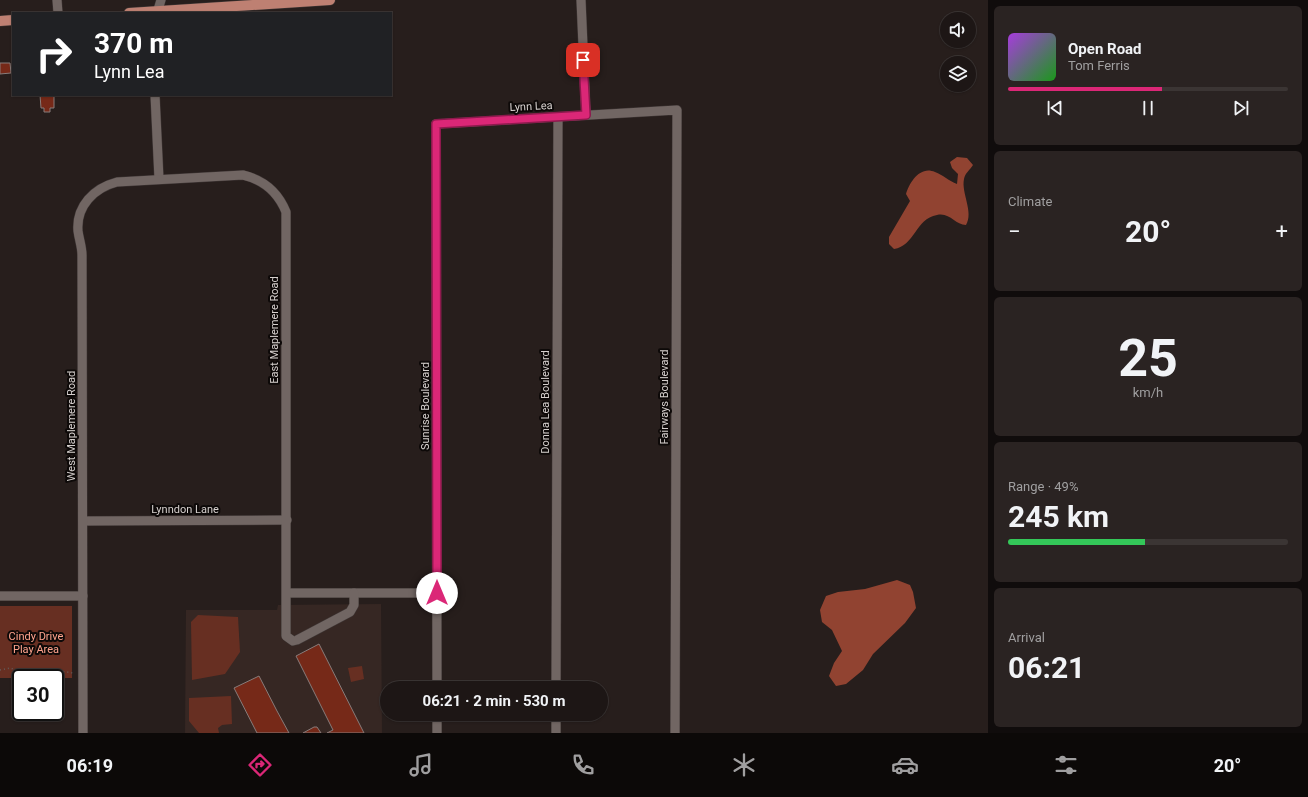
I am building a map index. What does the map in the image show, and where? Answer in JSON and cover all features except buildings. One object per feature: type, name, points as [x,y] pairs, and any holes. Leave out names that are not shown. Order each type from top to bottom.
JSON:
[{"type":"main road","points":[[157,12],[330,0]]},
{"type":"main road","points":[[0,21],[12,20]]},
{"type":"street","points":[[57,0],[58,12]]},
{"type":"street","points":[[157,12],[161,0]]},
{"type":"street","points":[[581,0],[586,115]]},
{"type":"street","points":[[155,96],[159,179]]},
{"type":"street","name":"Fairways Boulevard","points":[[628,113],[677,110],[675,733]]},
{"type":"street","name":"Lynn Lea","points":[[436,124],[628,113]]},
{"type":"street","name":"Donna Lea Boulevard","points":[[556,681],[558,117]]},
{"type":"street","name":"Sunrise Boulevard","points":[[436,124],[437,681]]},
{"type":"street","name":"East Maplemere Road","points":[[159,179],[243,175],[252,177],[270,187],[286,212],[286,636],[293,641],[297,640],[350,612],[354,605],[354,593]]},
{"type":"street","name":"West Maplemere Road","points":[[83,733],[84,596],[82,255],[78,220],[81,209],[86,201],[99,189],[116,182],[159,179]]},
{"type":"street","name":"Lynndon Lane","points":[[83,521],[286,520]]},
{"type":"street","points":[[287,593],[437,593]]},
{"type":"street","points":[[0,596],[84,596]]},
{"type":"street","points":[[437,721],[437,733]]},
{"type":"street","points":[[556,721],[556,733]]},
{"type":"path","points":[[0,670],[10,668],[16,670],[54,670],[73,673]]},
{"type":"shaded area","points":[[957,157],[967,158],[973,165],[966,173],[964,179],[964,190],[969,214],[966,225],[959,223],[945,215],[930,217],[919,227],[906,243],[901,247],[894,249],[889,244],[889,237],[910,201],[906,194],[913,180],[920,173],[930,170],[957,184],[958,174],[952,168],[950,162]]},
{"type":"shaded area","points":[[897,580],[910,585],[916,608],[905,623],[873,654],[863,670],[846,684],[836,686],[829,676],[834,663],[842,651],[832,630],[822,622],[820,610],[826,596],[838,592],[865,589]]},
{"type":"shaded area","points":[[381,604],[382,681],[380,681],[380,721],[382,721],[382,733],[185,733],[186,610],[277,610],[278,605]]},
{"type":"green space","name":"Cindy Drive Play Area","points":[[0,606],[72,606],[72,678],[64,678],[64,669],[12,669],[12,678],[0,678]]},
{"type":"green space","points":[[198,615],[238,617],[240,652],[225,674],[192,680],[191,622]]},
{"type":"green space","points":[[362,666],[364,679],[351,682],[348,668]]},
{"type":"green space","points":[[231,696],[232,724],[222,725],[218,728],[219,733],[199,733],[189,721],[189,698]]},
{"type":"route","points":[[437,593],[436,124],[586,115],[583,60]]}]
